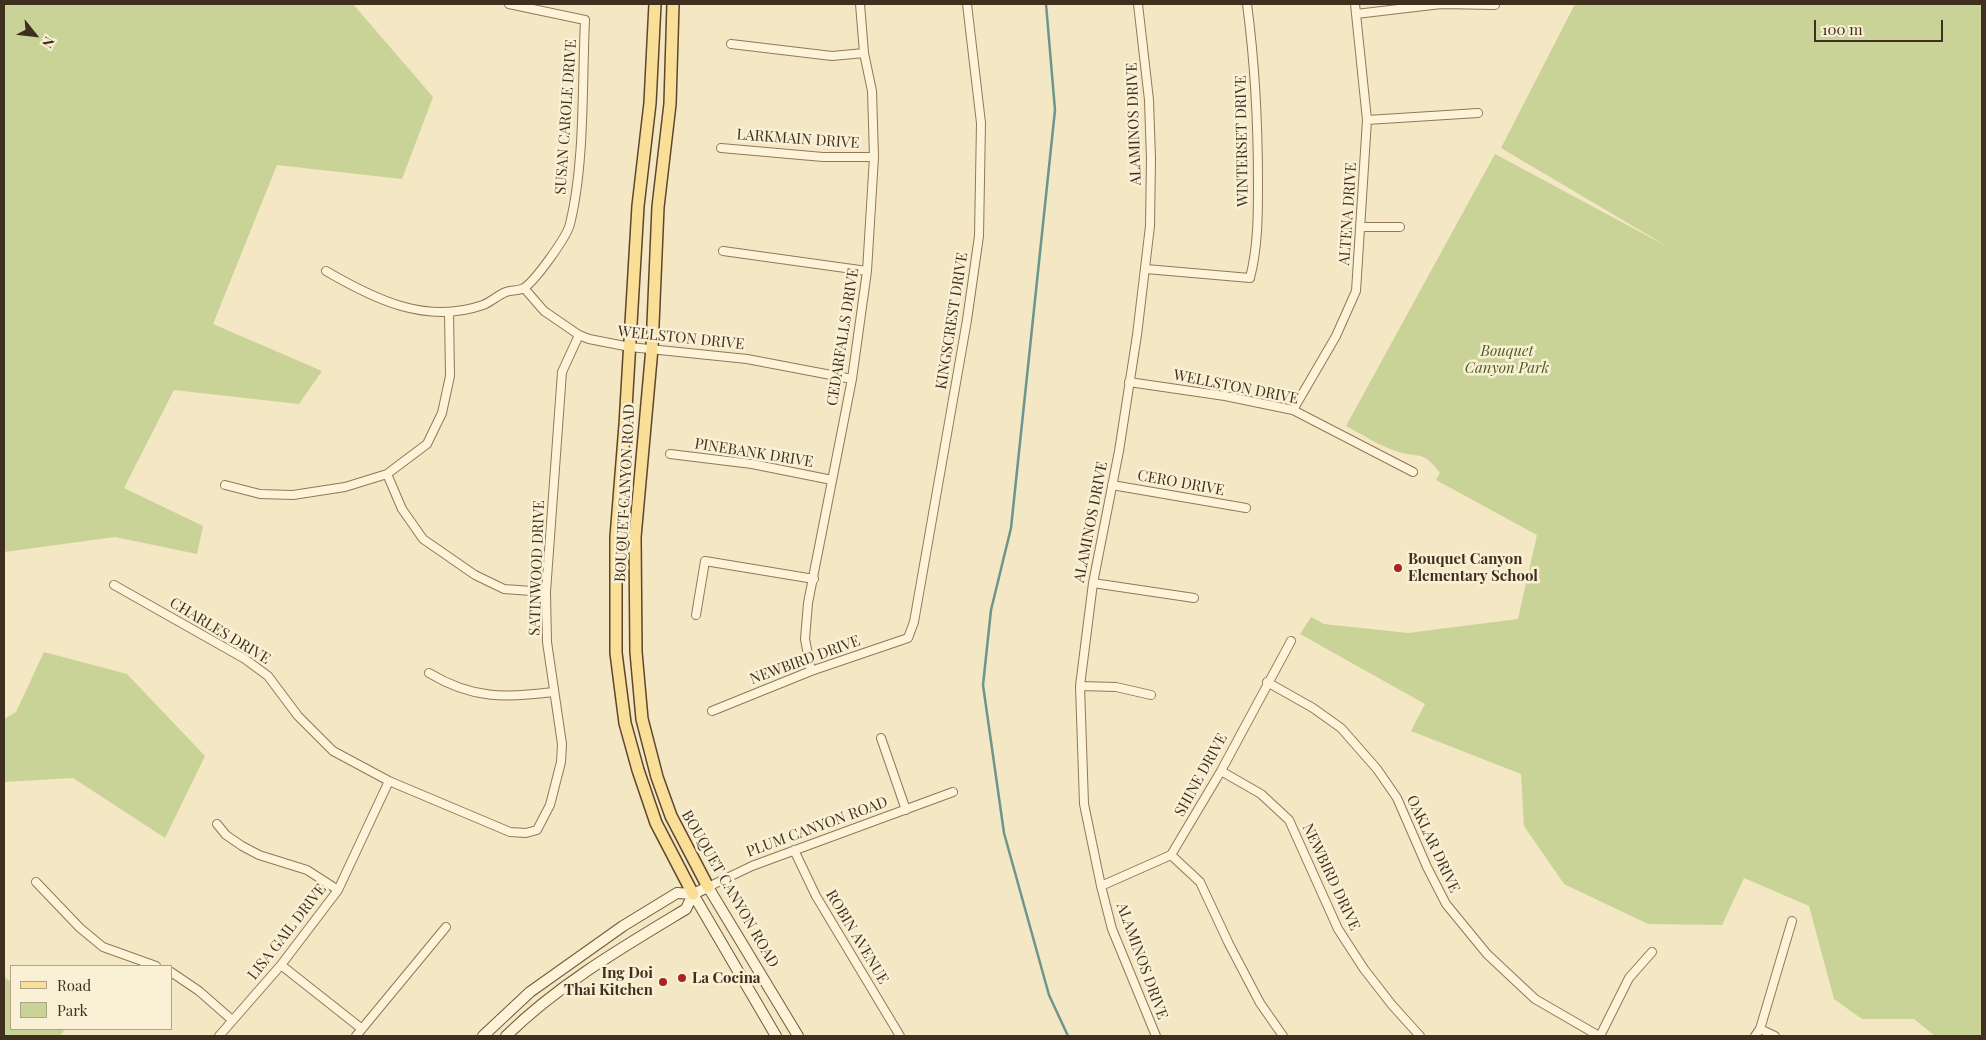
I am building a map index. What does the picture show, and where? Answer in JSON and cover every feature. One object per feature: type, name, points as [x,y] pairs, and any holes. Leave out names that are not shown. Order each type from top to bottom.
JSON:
[{"type":"main road","name":"BOUQUET CANYON ROAD","points":[[654,4],[650,103],[638,206],[616,537],[616,653],[625,723],[656,823],[693,894],[776,1036]]},
{"type":"main road","name":"BOUQUET CANYON ROAD","points":[[673,4],[670,104],[658,207],[652,348],[635,538],[636,652],[642,720],[657,777],[671,816],[708,886],[798,1036]]},
{"type":"main road","name":"PLUM CANYON ROAD","points":[[483,1036],[530,992],[623,926],[677,893],[693,894],[708,886]]},
{"type":"main road","name":"PLUM CANYON ROAD","points":[[506,1036],[553,995],[589,968],[686,909],[693,894]]},
{"type":"street","name":"SUSAN CAROLE DRIVE","points":[[326,271],[358,290],[383,301],[415,311],[449,312],[484,305],[506,292],[524,288],[549,261],[570,226],[578,176],[585,20],[508,4]]},
{"type":"street","name":"CEDARFALLS DRIVE","points":[[811,671],[805,639],[808,603],[852,379],[867,271],[874,157],[872,91],[864,52],[860,4]]},
{"type":"street","name":"KINGSCREST DRIVE","points":[[908,638],[914,622],[941,471],[978,236],[981,123],[967,4]]},
{"type":"street","name":"ALAMINOS DRIVE","points":[[1138,4],[1149,100],[1151,159],[1150,226],[1146,269],[1129,382],[1093,583],[1080,686],[1084,804],[1101,886],[1112,929],[1156,1036]]},
{"type":"street","name":"WINTERSET DRIVE","points":[[1146,269],[1250,278],[1256,249],[1258,155],[1257,96],[1247,4]]},
{"type":"street","name":"ALTENA DRIVE","points":[[1293,410],[1336,336],[1356,290],[1362,227],[1367,120],[1355,4]]},
{"type":"street","points":[[1356,14],[1441,4],[1496,5]]},
{"type":"street","points":[[731,44],[832,56],[864,52]]},
{"type":"street","points":[[1367,120],[1478,114]]},
{"type":"street","name":"LARKMAIN DRIVE","points":[[721,148],[823,157],[874,157]]},
{"type":"street","points":[[1362,227],[1400,227]]},
{"type":"street","points":[[723,250],[867,271]]},
{"type":"street","name":"WELLSTON DRIVE","points":[[524,288],[544,311],[579,335],[608,344],[747,359],[852,379]]},
{"type":"street","points":[[225,485],[260,494],[293,495],[345,487],[387,474],[427,444],[442,413],[450,376],[449,312]]},
{"type":"street","name":"SATINWOOD DRIVE","points":[[537,830],[550,805],[561,762],[562,744],[547,642],[546,592],[562,372],[579,335]]},
{"type":"street","name":"WELLSTON DRIVE","points":[[1129,382],[1225,396],[1293,410],[1413,472]]},
{"type":"street","name":"PINEBANK DRIVE","points":[[670,454],[752,464],[832,480]]},
{"type":"street","points":[[387,474],[402,509],[423,539],[476,575],[504,589],[546,592]]},
{"type":"street","name":"CERO DRIVE","points":[[1112,485],[1246,508]]},
{"type":"street","points":[[696,615],[705,561],[814,579]]},
{"type":"street","points":[[1093,583],[1194,598]]},
{"type":"street","name":"CHARLES DRIVE","points":[[114,585],[245,659],[268,676],[298,716],[334,750],[389,781],[510,832],[526,833],[537,830]]},
{"type":"street","name":"NEWBIRD DRIVE","points":[[712,710],[811,671],[908,638]]},
{"type":"street","name":"SHINE DRIVE","points":[[1171,855],[1221,771],[1267,682],[1291,641]]},
{"type":"street","points":[[429,673],[444,682],[479,695],[508,697],[553,692]]},
{"type":"street","name":"OAKLAR DRIVE","points":[[1267,682],[1313,708],[1341,728],[1377,769],[1397,798],[1427,867],[1446,904],[1487,954],[1535,999],[1600,1036]]},
{"type":"street","points":[[1080,686],[1116,687],[1151,695]]},
{"type":"street","points":[[881,738],[906,810]]},
{"type":"street","name":"NEWBIRD DRIVE","points":[[1221,771],[1261,794],[1289,820],[1338,929],[1369,976],[1420,1036]]},
{"type":"street","name":"LISA GAIL DRIVE","points":[[219,1036],[281,966],[338,890],[389,781]]},
{"type":"street","name":"PLUM CANYON ROAD","points":[[708,886],[794,850],[953,792]]},
{"type":"street","points":[[217,824],[226,835],[242,846],[259,855],[307,870],[338,890]]},
{"type":"street","name":"ROBIN AVENUE","points":[[794,850],[816,896],[900,1036]]},
{"type":"street","points":[[1101,886],[1171,855],[1200,882],[1256,995],[1283,1036]]},
{"type":"street","points":[[36,882],[80,928],[103,947],[153,965]]},
{"type":"street","points":[[1755,1036],[1760,1029],[1792,921]]},
{"type":"street","points":[[356,1036],[446,927]]},
{"type":"street","points":[[1600,1036],[1629,978],[1652,952]]},
{"type":"street","points":[[281,966],[362,1029]]},
{"type":"street","points":[[172,973],[199,991],[232,1020]]},
{"type":"street","points":[[1760,1029],[1775,1036]]},
{"type":"green space","points":[[4,4],[353,4],[433,97],[402,179],[277,165],[213,324],[322,371],[299,404],[174,390],[124,488],[203,526],[197,554],[115,537],[4,552]]},
{"type":"green space","name":"Bouquet Canyon Park","points":[[1575,4],[1982,4],[1982,1036],[1935,1036],[1914,1019],[1862,1019],[1834,999],[1809,906],[1744,878],[1722,925],[1648,924],[1564,884],[1524,826],[1521,774],[1411,731],[1425,704],[1300,634],[1311,617],[1324,624],[1408,633],[1518,619],[1537,535],[1436,480],[1440,473],[1434,465],[1424,458],[1390,449],[1346,426],[1495,154],[1670,248],[1501,148]]},
{"type":"green space","points":[[44,652],[127,674],[205,756],[165,838],[73,778],[4,782],[4,719],[16,712]]},
{"type":"green space","points":[[4,977],[10,981],[10,1030],[64,1030],[60,1036],[4,1036]]},
{"type":"waterway","points":[[1046,4],[1055,110],[1011,528],[991,610],[983,685],[1004,833],[1049,995],[1068,1036]]},
{"type":"place","name":"Bouquet Canyon Elementary School","points":[[1398,568]]},
{"type":"place","name":"La Cocina","points":[[682,978]]},
{"type":"place","name":"Ing Doi Thai Kitchen","points":[[663,982]]}]
